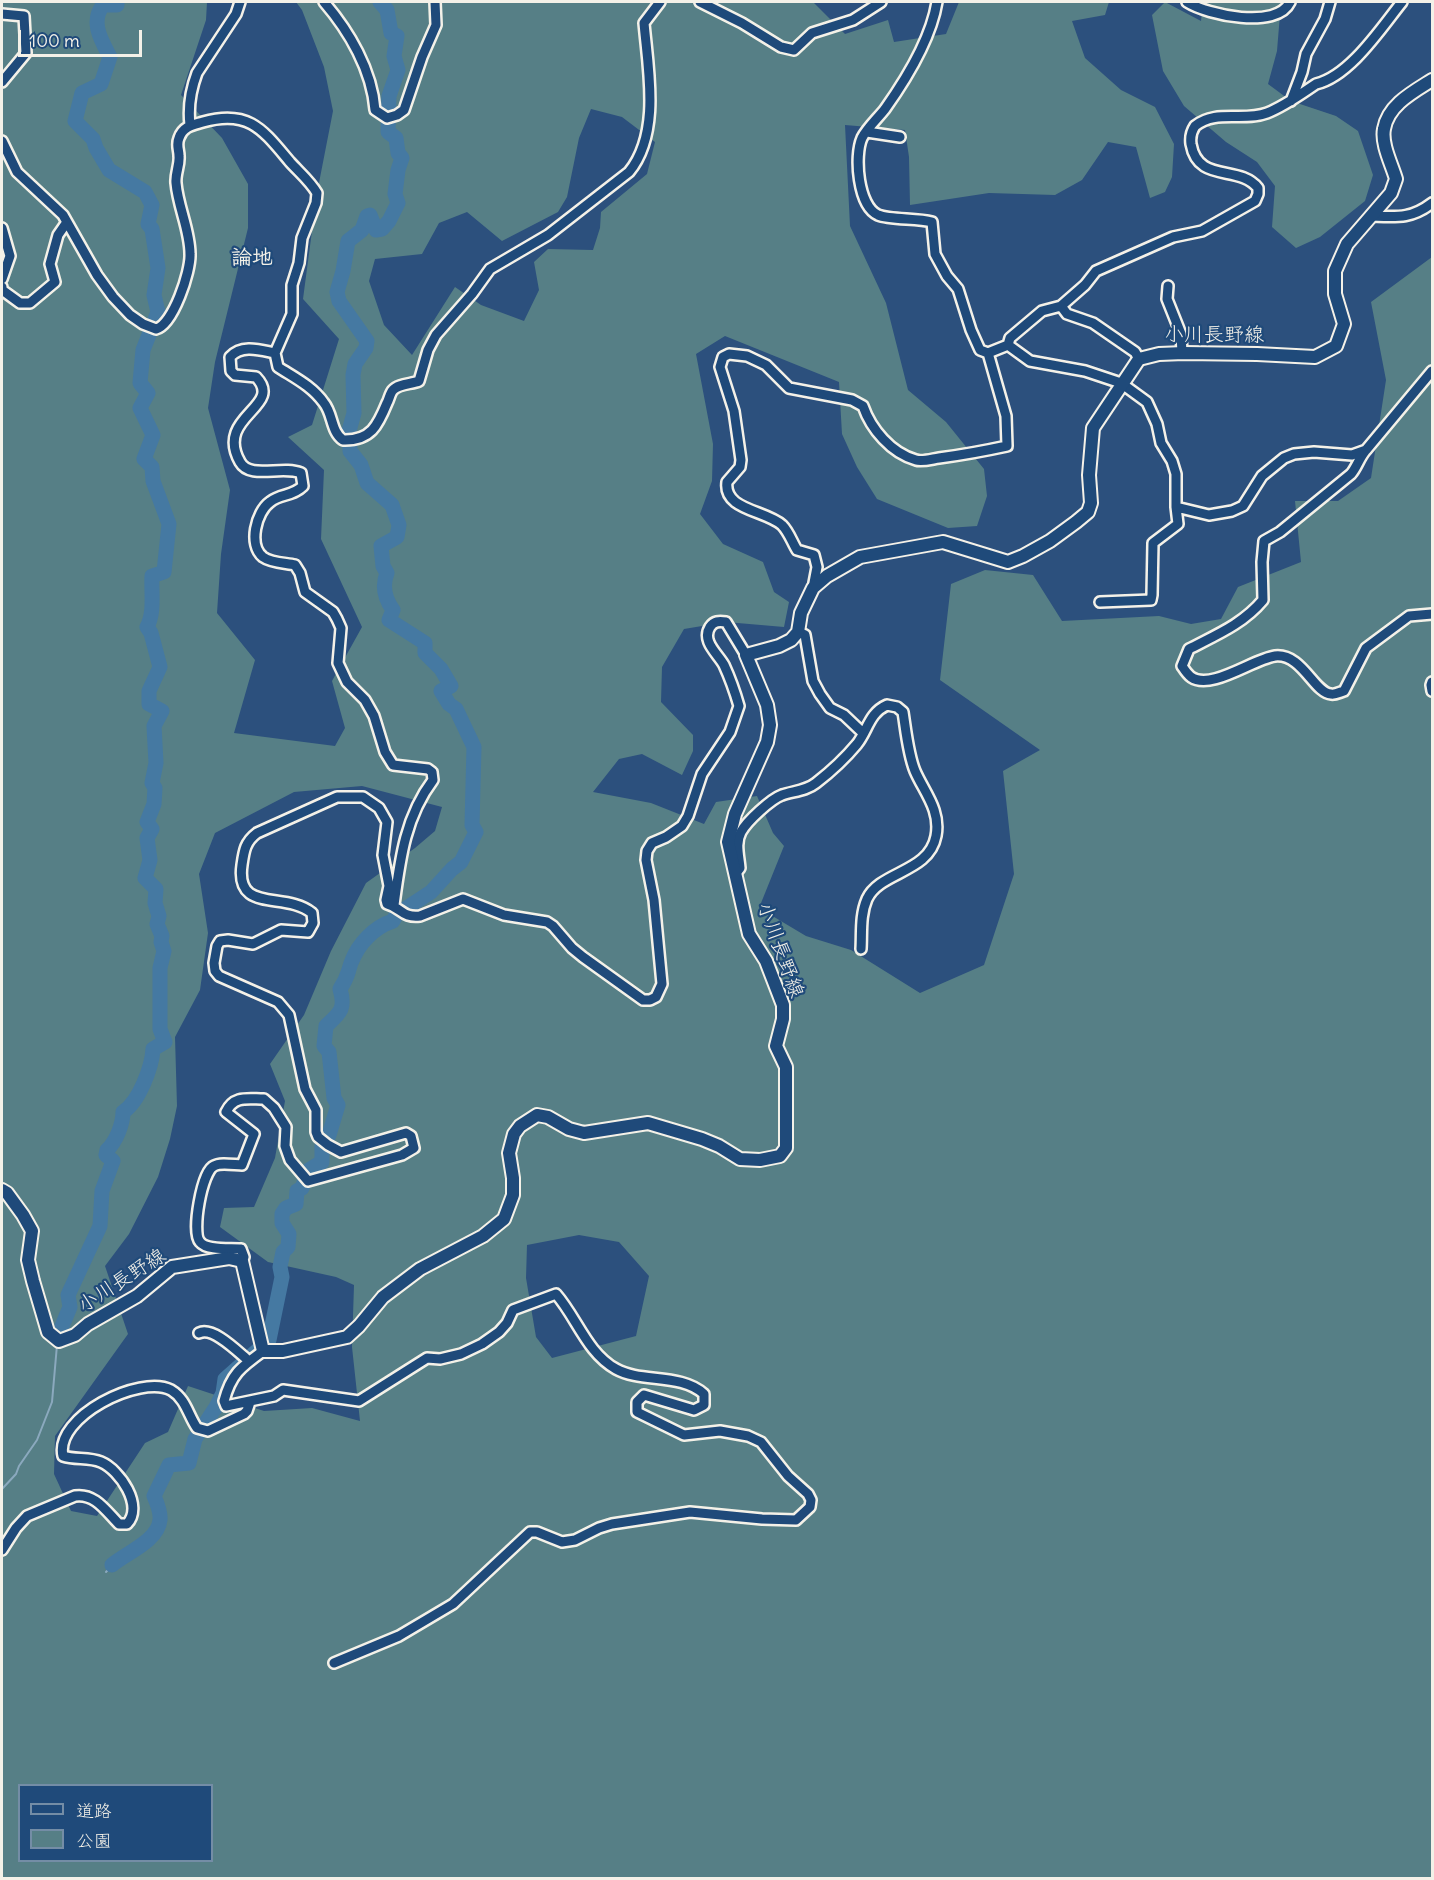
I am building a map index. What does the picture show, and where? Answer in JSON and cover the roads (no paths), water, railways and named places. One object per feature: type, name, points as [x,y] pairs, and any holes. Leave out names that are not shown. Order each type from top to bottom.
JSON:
[{"type":"main road","name":"小川長野線","points":[[798,632],[801,613],[813,588],[827,576],[860,557],[943,542],[1008,562],[1050,541],[1088,512],[1091,503],[1089,475],[1093,428],[1139,359],[1159,354],[1182,353],[1315,357],[1336,346],[1344,324],[1335,294],[1335,271],[1347,244],[1391,193],[1396,179],[1383,130],[1389,115],[1399,102],[1432,80]]},
{"type":"main road","points":[[746,656],[779,646],[798,632]]},
{"type":"main road","name":"小川長野線","points":[[263,1351],[282,1351],[347,1337],[383,1297],[420,1269],[483,1236],[504,1219],[513,1195],[509,1153],[514,1134],[520,1126],[537,1115],[548,1117],[569,1129],[584,1133],[648,1123],[702,1139],[740,1159],[760,1160],[780,1156],[786,1148],[786,1067],[776,1046],[783,1019],[783,1005],[766,961],[749,934],[728,842],[746,787],[767,742],[770,725],[766,705],[746,656]]},
{"type":"main road","name":"小川長野線","points":[[2,1190],[13,1200],[32,1231],[28,1260],[33,1281],[48,1332],[59,1341],[75,1335],[88,1324],[137,1296],[172,1267],[229,1258],[243,1261]]},
{"type":"main road","points":[[243,1261],[263,1351]]},
{"type":"street","points":[[190,125],[189,113],[194,81],[201,66],[236,14],[240,2]]},
{"type":"street","points":[[324,2],[344,26],[374,90],[375,110],[387,118],[404,110],[422,57],[436,25],[435,2]]},
{"type":"street","points":[[2,141],[17,172],[63,215],[97,275],[124,310],[149,328],[156,329],[165,325],[174,311],[185,280],[190,256],[176,179],[179,157],[177,141],[180,133],[190,125],[213,118],[228,117],[244,120],[257,126],[273,141],[317,193],[316,203],[302,238],[299,263],[292,285],[292,314],[275,353],[278,367],[309,386],[330,411],[335,433],[349,440],[366,436],[377,427],[393,390],[419,381],[428,350],[436,334],[472,294],[490,269],[548,235],[629,172],[637,163],[645,146],[649,124],[649,72],[644,22],[660,2]]},
{"type":"street","points":[[700,2],[742,23],[781,47],[794,50],[812,33],[854,20],[881,2]]},
{"type":"street","points":[[937,2],[934,22],[908,71],[886,107],[862,138],[857,163],[860,181],[869,210],[879,216],[932,222],[935,254],[947,276],[958,289],[980,350],[988,353],[1008,345]]},
{"type":"street","points":[[1187,2],[1209,11],[1256,19],[1280,11],[1288,7],[1290,2]]},
{"type":"street","points":[[1291,101],[1306,54],[1325,19],[1330,2]]},
{"type":"street","points":[[1008,345],[1010,338],[1042,311],[1061,306],[1085,285],[1096,271],[1173,237],[1202,231],[1255,201],[1258,188],[1251,180],[1209,169],[1194,156],[1190,139],[1192,130],[1200,122],[1212,117],[1241,118],[1268,113],[1316,84],[1325,82],[1352,62],[1402,2]]},
{"type":"street","points":[[2,14],[24,16],[26,53],[2,82]]},
{"type":"street","points":[[867,132],[900,137]]},
{"type":"street","points":[[1372,216],[1406,217],[1432,203]]},
{"type":"street","points":[[2,287],[2,290],[20,303],[30,303],[55,282],[50,264],[58,235],[67,222]]},
{"type":"street","points":[[2,228],[10,256],[2,279]]},
{"type":"street","points":[[1168,286],[1167,299],[1181,334],[1182,353]]},
{"type":"street","points":[[1061,306],[1067,314],[1093,324],[1135,352],[1139,359]]},
{"type":"street","points":[[1008,345],[1030,361],[1085,371],[1121,383],[1147,402],[1157,424],[1161,443],[1172,461],[1176,474],[1178,524],[1153,543],[1150,600],[1100,602]]},
{"type":"street","points":[[275,353],[253,348],[240,350],[234,352],[229,362],[231,371],[236,375],[256,377],[264,387],[261,401],[237,428],[235,452],[243,467],[251,471],[291,469],[301,473],[302,479],[303,486],[296,492],[277,497],[267,504],[257,519],[255,543],[265,558],[295,565],[300,573],[304,592],[333,612],[341,628],[338,663],[347,682],[365,700],[374,716],[385,752],[393,765],[428,769],[432,772],[433,780],[420,798],[402,850],[394,905]]},
{"type":"street","points":[[813,588],[817,567],[814,555],[797,550],[781,525],[759,512],[736,504],[728,495],[727,482],[740,467],[741,460],[734,411],[720,367],[723,357],[729,354],[747,356],[766,365],[789,388],[852,400],[863,406],[867,419],[882,439],[896,450],[917,461],[971,454],[1007,446],[1006,416],[988,353]]},
{"type":"street","points":[[1432,371],[1357,461],[1356,469],[1342,483],[1302,512],[1280,532],[1264,541],[1263,600],[1256,609],[1222,633],[1189,649],[1182,666],[1191,677],[1200,680],[1241,670],[1275,656],[1287,658],[1304,669],[1324,692],[1336,694],[1344,691],[1366,648],[1409,616],[1432,614]]},
{"type":"street","points":[[1176,507],[1209,515],[1232,512],[1243,506],[1262,476],[1284,458],[1294,454],[1314,452],[1352,455],[1366,450]]},
{"type":"street","points":[[243,1261],[241,1249],[222,1249],[204,1245],[196,1236],[199,1198],[210,1169],[218,1165],[242,1165],[254,1134],[226,1112],[230,1105],[238,1099],[264,1099],[274,1108],[286,1127],[285,1146],[290,1160],[308,1181],[402,1155],[414,1148],[411,1136],[406,1133],[341,1152],[334,1150],[318,1137],[316,1110],[305,1089],[289,1015],[278,1002],[230,982],[215,971],[214,963],[220,941],[253,944],[281,930],[308,932],[313,923],[312,913],[295,903],[250,896],[243,890],[241,870],[244,846],[257,833],[337,797],[363,797],[379,808],[387,822],[383,855],[389,886],[387,904],[394,905],[407,916],[420,916],[463,899],[504,915],[547,922],[578,953],[643,1000],[656,998],[663,976],[654,900],[646,860],[647,851],[652,843],[682,826],[688,816],[702,774],[730,732],[740,706],[723,664],[708,642],[710,626],[717,621],[726,622],[734,632],[746,656]]},
{"type":"street","points":[[798,632],[805,635],[813,681],[820,694],[831,708],[844,715],[863,733]]},
{"type":"street","points":[[1432,682],[1432,691]]},
{"type":"street","points":[[735,874],[740,868],[737,843],[740,833],[748,823],[769,802],[781,795],[804,790],[815,784],[857,744],[873,714],[887,705],[897,707],[903,712],[915,770],[934,806],[936,835],[932,849],[922,860],[882,884],[867,899],[861,926],[861,950]]},
{"type":"street","points":[[263,1351],[232,1377],[224,1401],[226,1406],[274,1396],[283,1390],[359,1401],[427,1358],[440,1359],[461,1354],[482,1344],[503,1328],[513,1310],[556,1294],[595,1352],[617,1370],[627,1374],[658,1377],[698,1388],[704,1394],[704,1406],[694,1410],[644,1395],[637,1401],[636,1412],[684,1435],[720,1431],[748,1436],[761,1442],[775,1462],[808,1494],[811,1500],[810,1508],[796,1520],[690,1512],[612,1524],[587,1535],[562,1542],[537,1532],[530,1532],[453,1604],[399,1636],[334,1663]]},
{"type":"street","points":[[199,1333],[203,1331],[214,1333],[249,1361]]},
{"type":"street","points":[[2,1550],[27,1516],[75,1496],[93,1498],[119,1524],[128,1524],[132,1519],[134,1512],[128,1492],[120,1478],[107,1466],[92,1460],[63,1456],[62,1447],[69,1432],[80,1419],[100,1404],[133,1390],[155,1386],[166,1388],[172,1390],[183,1401],[197,1428],[208,1431],[244,1414],[250,1402]]},
{"type":"waterway","points":[[60,1331],[70,1307],[68,1295],[100,1226],[102,1191],[113,1161],[106,1155],[107,1150],[118,1132],[123,1112],[129,1107],[144,1084],[153,1049],[165,1042],[160,1029],[160,968],[164,951],[162,936],[157,924],[159,916],[155,903],[156,889],[145,878],[150,860],[147,838],[152,829],[147,822],[154,804],[155,788],[152,783],[156,763],[154,726],[162,711],[149,704],[149,691],[160,667],[151,633],[147,627],[152,608],[152,576],[164,572],[169,524],[153,481],[152,467],[144,459],[153,435],[140,408],[148,393],[140,383],[143,350],[158,312],[154,295],[158,268],[152,229],[148,224],[152,205],[145,192],[109,170],[93,139],[75,121],[82,93],[101,84],[110,57],[98,31],[99,11],[103,5],[117,5],[117,2]]},
{"type":"waterway","points":[[112,1565],[154,1534],[160,1520],[154,1496],[169,1465],[189,1463],[195,1439],[216,1407],[223,1393],[225,1379],[269,1340],[282,1277],[280,1267],[283,1252],[288,1247],[289,1234],[282,1223],[282,1214],[286,1208],[296,1204],[297,1191],[302,1188],[309,1170],[322,1162],[322,1146],[329,1135],[338,1105],[334,1098],[329,1052],[324,1046],[326,1026],[341,1010],[340,989],[354,956],[373,932],[393,921],[396,915],[431,892],[461,862],[476,832],[472,825],[474,747],[456,709],[449,704],[441,691],[451,686],[441,669],[425,653],[425,643],[389,620],[393,610],[385,592],[387,573],[383,566],[381,546],[397,537],[399,525],[392,505],[367,483],[361,465],[350,451],[349,431],[354,413],[353,375],[355,364],[366,348],[367,341],[339,301],[337,292],[348,241],[362,230],[367,216],[370,215],[376,230],[382,229],[398,203],[395,194],[402,158],[398,153],[396,138],[388,132],[389,96],[398,70],[394,56],[397,36],[391,33],[387,10],[380,2]]},
{"type":"waterway","points":[[2,1489],[16,1474],[37,1440],[52,1402],[57,1345]]},
{"type":"waterway","points":[[106,1572],[112,1565]]},
{"type":"district","name":"論地","points":[[252,258]]}]
